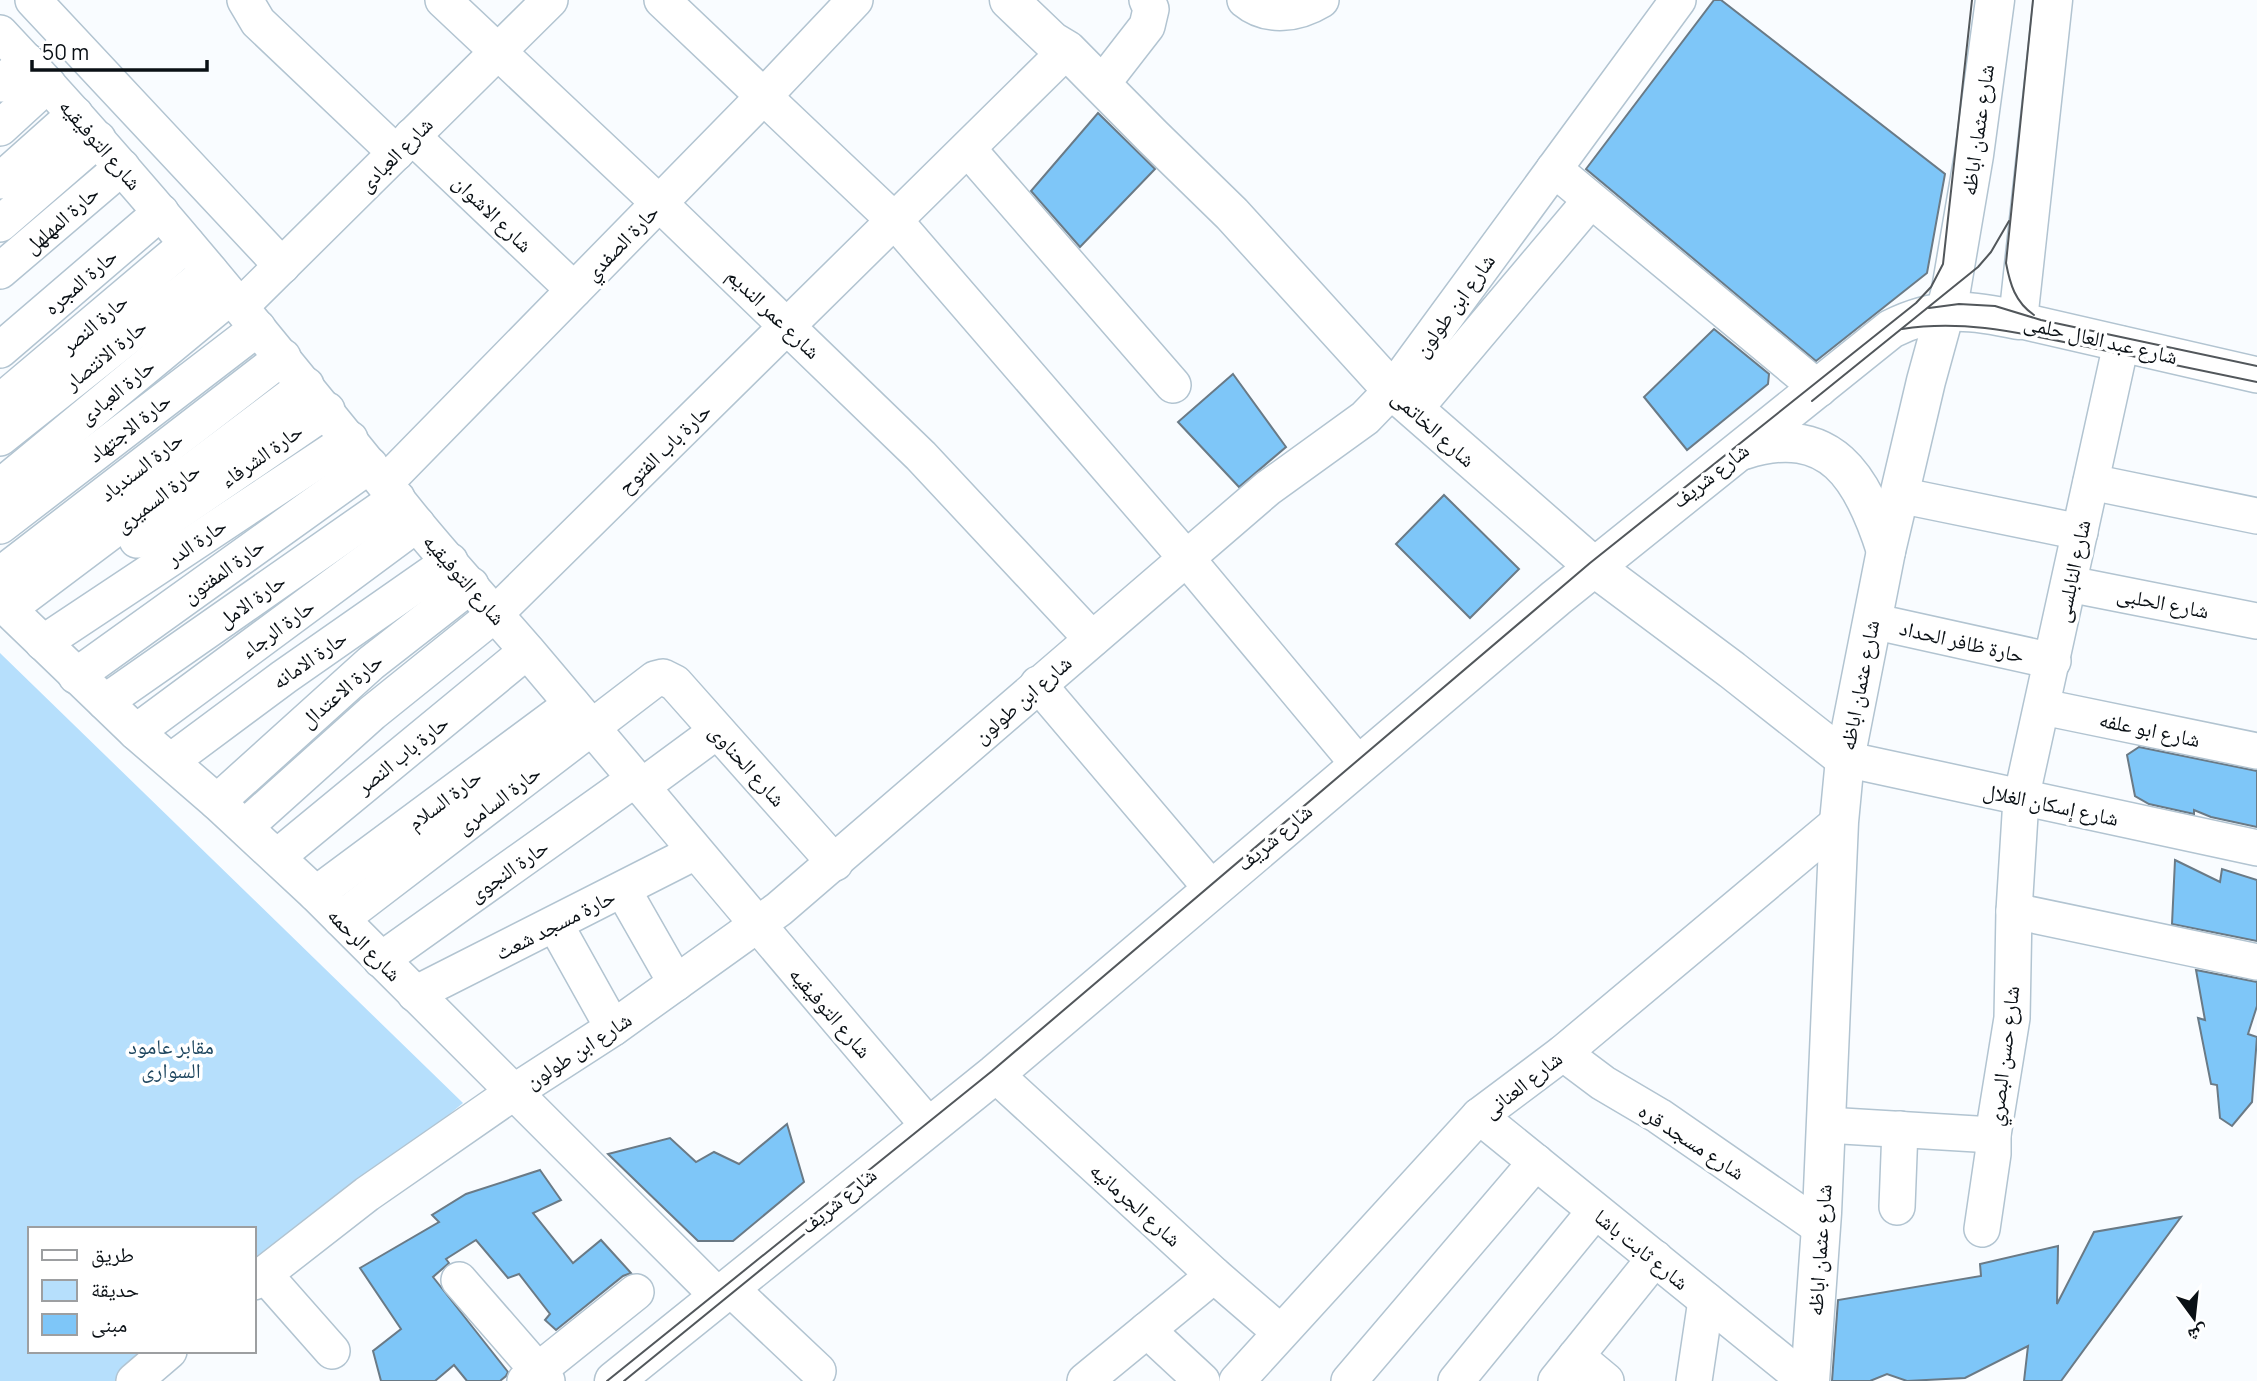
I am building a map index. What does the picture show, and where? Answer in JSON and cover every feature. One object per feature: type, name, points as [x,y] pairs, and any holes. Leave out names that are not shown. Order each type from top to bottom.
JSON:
[{"type":"main road","name":"شارع الخاتمى","points":[[1009,0],[1052,41],[1068,50],[1232,214],[1403,400],[1594,567],[1732,670],[1844,759]]},
{"type":"main road","name":"شارع الخاتمى","points":[[1032,0],[1062,33],[1068,50]]},
{"type":"main road","name":"شارع عثمان اباظه","points":[[1808,1381],[1821,1228],[1844,759],[1886,551],[1951,290],[1995,0]]},
{"type":"main road","points":[[2018,320],[2053,0]]},
{"type":"main road","name":"شارع عبد العال حلمى","points":[[1944,311],[1992,314],[2018,320]]},
{"type":"main road","name":"شارع شريف","points":[[614,1381],[995,1074],[1594,567],[1891,329],[1915,317],[1944,311]]},
{"type":"main road","points":[[1742,450],[1779,442],[1804,444],[1828,454],[1850,471],[1864,493],[1886,551]]},
{"type":"street","points":[[33,0],[282,266]]},
{"type":"street","name":"شارع الاشوان","points":[[245,0],[258,22],[574,290]]},
{"type":"street","name":"شارع عمر النديم","points":[[443,0],[659,203],[921,456],[1092,639]]},
{"type":"street","name":"شارع العبادى","points":[[235,300],[282,266],[550,0]]},
{"type":"street","points":[[662,0],[895,221],[1187,559],[1359,765]]},
{"type":"street","name":"حارة الصفدي","points":[[384,482],[855,0]]},
{"type":"street","points":[[1102,84],[1147,26],[1151,9],[1147,0]]},
{"type":"street","points":[[1245,0],[1267,11],[1285,14],[1304,9],[1321,0]]},
{"type":"street","name":"شارع ابن طولون","points":[[259,1278],[334,1217],[514,1092],[613,1028],[757,926],[835,863],[1038,684],[1268,488],[1365,418],[1403,400],[1554,169],[1678,0]]},
{"type":"street","name":"شارع التوفيقيه","points":[[0,33],[161,212],[757,926],[929,1126]]},
{"type":"street","name":"حارة باب الفتوح","points":[[245,828],[372,713],[495,614],[1068,50]]},
{"type":"street","points":[[0,84],[37,73]]},
{"type":"street","points":[[0,128],[37,73]]},
{"type":"street","points":[[0,181],[86,126]]},
{"type":"street","points":[[0,224],[86,126]]},
{"type":"street","points":[[968,149],[1173,385]]},
{"type":"street","name":"حارة المهلهل","points":[[0,271],[122,167]]},
{"type":"street","points":[[1554,169],[1819,388]]},
{"type":"street","points":[[1403,400],[1590,201]]},
{"type":"street","name":"حارة المجره","points":[[0,350],[161,212]]},
{"type":"street","name":"حارة النصر","points":[[2,422],[187,244]]},
{"type":"street","name":"حارة الانتصار","points":[[2,422],[235,300]]},
{"type":"street","name":"حارة العبادى","points":[[0,487],[235,300]]},
{"type":"street","name":"حارة الاجتهاد","points":[[0,526],[235,300]]},
{"type":"street","name":"شارع عبد العال حلمى","points":[[2018,320],[2257,375]]},
{"type":"street","name":"شارع النابلسى","points":[[2021,799],[2121,344]]},
{"type":"street","name":"حارة السندباد","points":[[0,575],[283,357]]},
{"type":"street","name":"حارة السميرى","points":[[4,605],[316,397]]},
{"type":"street","name":"حارة الدر","points":[[43,643],[384,482]]},
{"type":"street","name":"حارة المفتون","points":[[76,676],[384,482]]},
{"type":"street","name":"حارة الامل","points":[[105,702],[384,482]]},
{"type":"street","name":"حارة الرجاء","points":[[136,732],[384,482]]},
{"type":"street","points":[[2091,482],[2257,516]]},
{"type":"street","points":[[1899,495],[2080,532]]},
{"type":"street","name":"حارة الامانه","points":[[171,761],[284,677],[461,573]]},
{"type":"street","name":"حارة الاعتدال","points":[[218,802],[371,663],[461,573]]},
{"type":"street","name":"شارع الحلبى","points":[[2069,584],[2257,621]]},
{"type":"street","name":"شارع الرحمه","points":[[4,605],[136,732],[218,802],[316,894],[514,1092],[725,1293],[818,1371]]},
{"type":"street","name":"حارة ظافر الحداد","points":[[1872,621],[2053,661]]},
{"type":"street","name":"حارة باب النصر","points":[[277,857],[527,651]]},
{"type":"street","name":"شارع الحناوى","points":[[656,679],[669,678],[835,863]]},
{"type":"street","name":"حارة السامرى","points":[[341,919],[582,716],[656,679]]},
{"type":"street","points":[[1038,684],[1212,889]]},
{"type":"street","name":"شارع ابو علفه","points":[[2043,707],[2257,751]]},
{"type":"street","name":"حارة السلام","points":[[316,894],[582,716]]},
{"type":"street","name":"حارة النجوى","points":[[382,960],[717,731]]},
{"type":"street","name":"شارع إسكان الغلال","points":[[1844,759],[2257,848]]},
{"type":"street","name":"شارع حسن البصري","points":[[1982,1229],[1993,1154],[1993,1135],[2012,1018],[2014,911],[2021,799]]},
{"type":"street","name":"شارع العنانى","points":[[1237,1381],[1479,1116],[1563,1053],[1839,822]]},
{"type":"street","name":"حارة مسجد شعث","points":[[415,994],[695,852]]},
{"type":"street","points":[[623,890],[676,983]]},
{"type":"street","points":[[2014,911],[2257,962]]},
{"type":"street","points":[[555,924],[613,1028]]},
{"type":"street","name":"شارع مسجد قره","points":[[1563,1053],[1603,1083],[1660,1116],[1821,1228]]},
{"type":"street","name":"شارع الجرمانيه","points":[[995,1074],[1280,1332]]},
{"type":"street","name":"شارع ثابت باشا","points":[[1479,1116],[1808,1381]]},
{"type":"street","points":[[1826,1125],[1993,1135]]},
{"type":"street","points":[[1898,1207],[1900,1129]]},
{"type":"street","points":[[1349,1381],[1536,1163]]},
{"type":"street","points":[[1456,1381],[1595,1211]]},
{"type":"street","points":[[1606,1381],[1566,1369],[1655,1258]]},
{"type":"street","points":[[1084,1381],[1214,1275]]},
{"type":"street","points":[[259,1278],[332,1351]]},
{"type":"street","points":[[459,1280],[537,1377],[636,1292]]},
{"type":"street","points":[[1694,1381],[1706,1300]]},
{"type":"street","points":[[1147,1330],[1202,1381]]},
{"type":"street","points":[[134,1381],[167,1353]]},
{"type":"green space","name":"مقابر عامود السوارى","points":[[0,653],[463,1103],[256,1274],[256,1227],[28,1227],[28,1353],[161,1353],[127,1381],[0,1381]]},
{"type":"building","points":[[1714,0],[1721,0],[1945,174],[1927,273],[1816,361],[1586,169]]},
{"type":"building","points":[[1098,113],[1155,169],[1080,247],[1031,191]]},
{"type":"building","points":[[1714,329],[1769,374],[1768,384],[1687,450],[1644,397]]},
{"type":"building","points":[[1233,374],[1286,447],[1239,487],[1178,422]]},
{"type":"building","points":[[1444,495],[1519,569],[1470,618],[1396,544]]},
{"type":"building","points":[[2139,747],[2257,771],[2257,827],[2211,817],[2194,810],[2194,814],[2149,804],[2135,796],[2127,755]]},
{"type":"building","points":[[2175,860],[2220,882],[2222,869],[2257,880],[2257,941],[2172,924]]},
{"type":"building","points":[[2196,970],[2257,982],[2257,1006],[2248,1034],[2257,1037],[2252,1102],[2232,1126],[2220,1118],[2217,1085],[2211,1084],[2198,1018],[2205,1020]]},
{"type":"building","points":[[787,1124],[804,1182],[733,1241],[698,1241],[608,1154],[670,1138],[696,1162],[714,1152],[739,1164]]},
{"type":"building","points":[[540,1170],[561,1200],[533,1213],[573,1263],[601,1240],[631,1273],[623,1276],[556,1330],[545,1320],[550,1314],[519,1274],[508,1278],[476,1240],[446,1259],[449,1263],[433,1277],[508,1372],[506,1376],[500,1381],[467,1381],[454,1365],[435,1381],[381,1381],[373,1351],[401,1329],[360,1268],[439,1222],[432,1215],[466,1194]]},
{"type":"building","points":[[2181,1217],[2061,1381],[2024,1381],[2028,1346],[1965,1378],[1907,1381],[1887,1374],[1870,1381],[1832,1381],[1838,1300],[1981,1276],[1980,1264],[2058,1246],[2057,1304],[2094,1232]]},
{"type":"tram line","points":[[607,1381],[992,1071],[1590,563],[1916,303],[1931,287],[1943,264],[1972,0]]},
{"type":"tram line","points":[[2033,0],[2006,263],[2014,292],[2034,315]]},
{"type":"tram line","points":[[1812,401],[1978,267],[1991,252],[2009,221]]},
{"type":"tram line","points":[[1929,308],[1959,304],[1995,306],[2041,320],[2257,366]]},
{"type":"tram line","points":[[1902,329],[1926,326],[1995,329],[2257,382]]},
{"type":"tram line","points":[[624,1381],[817,1224]]}]
